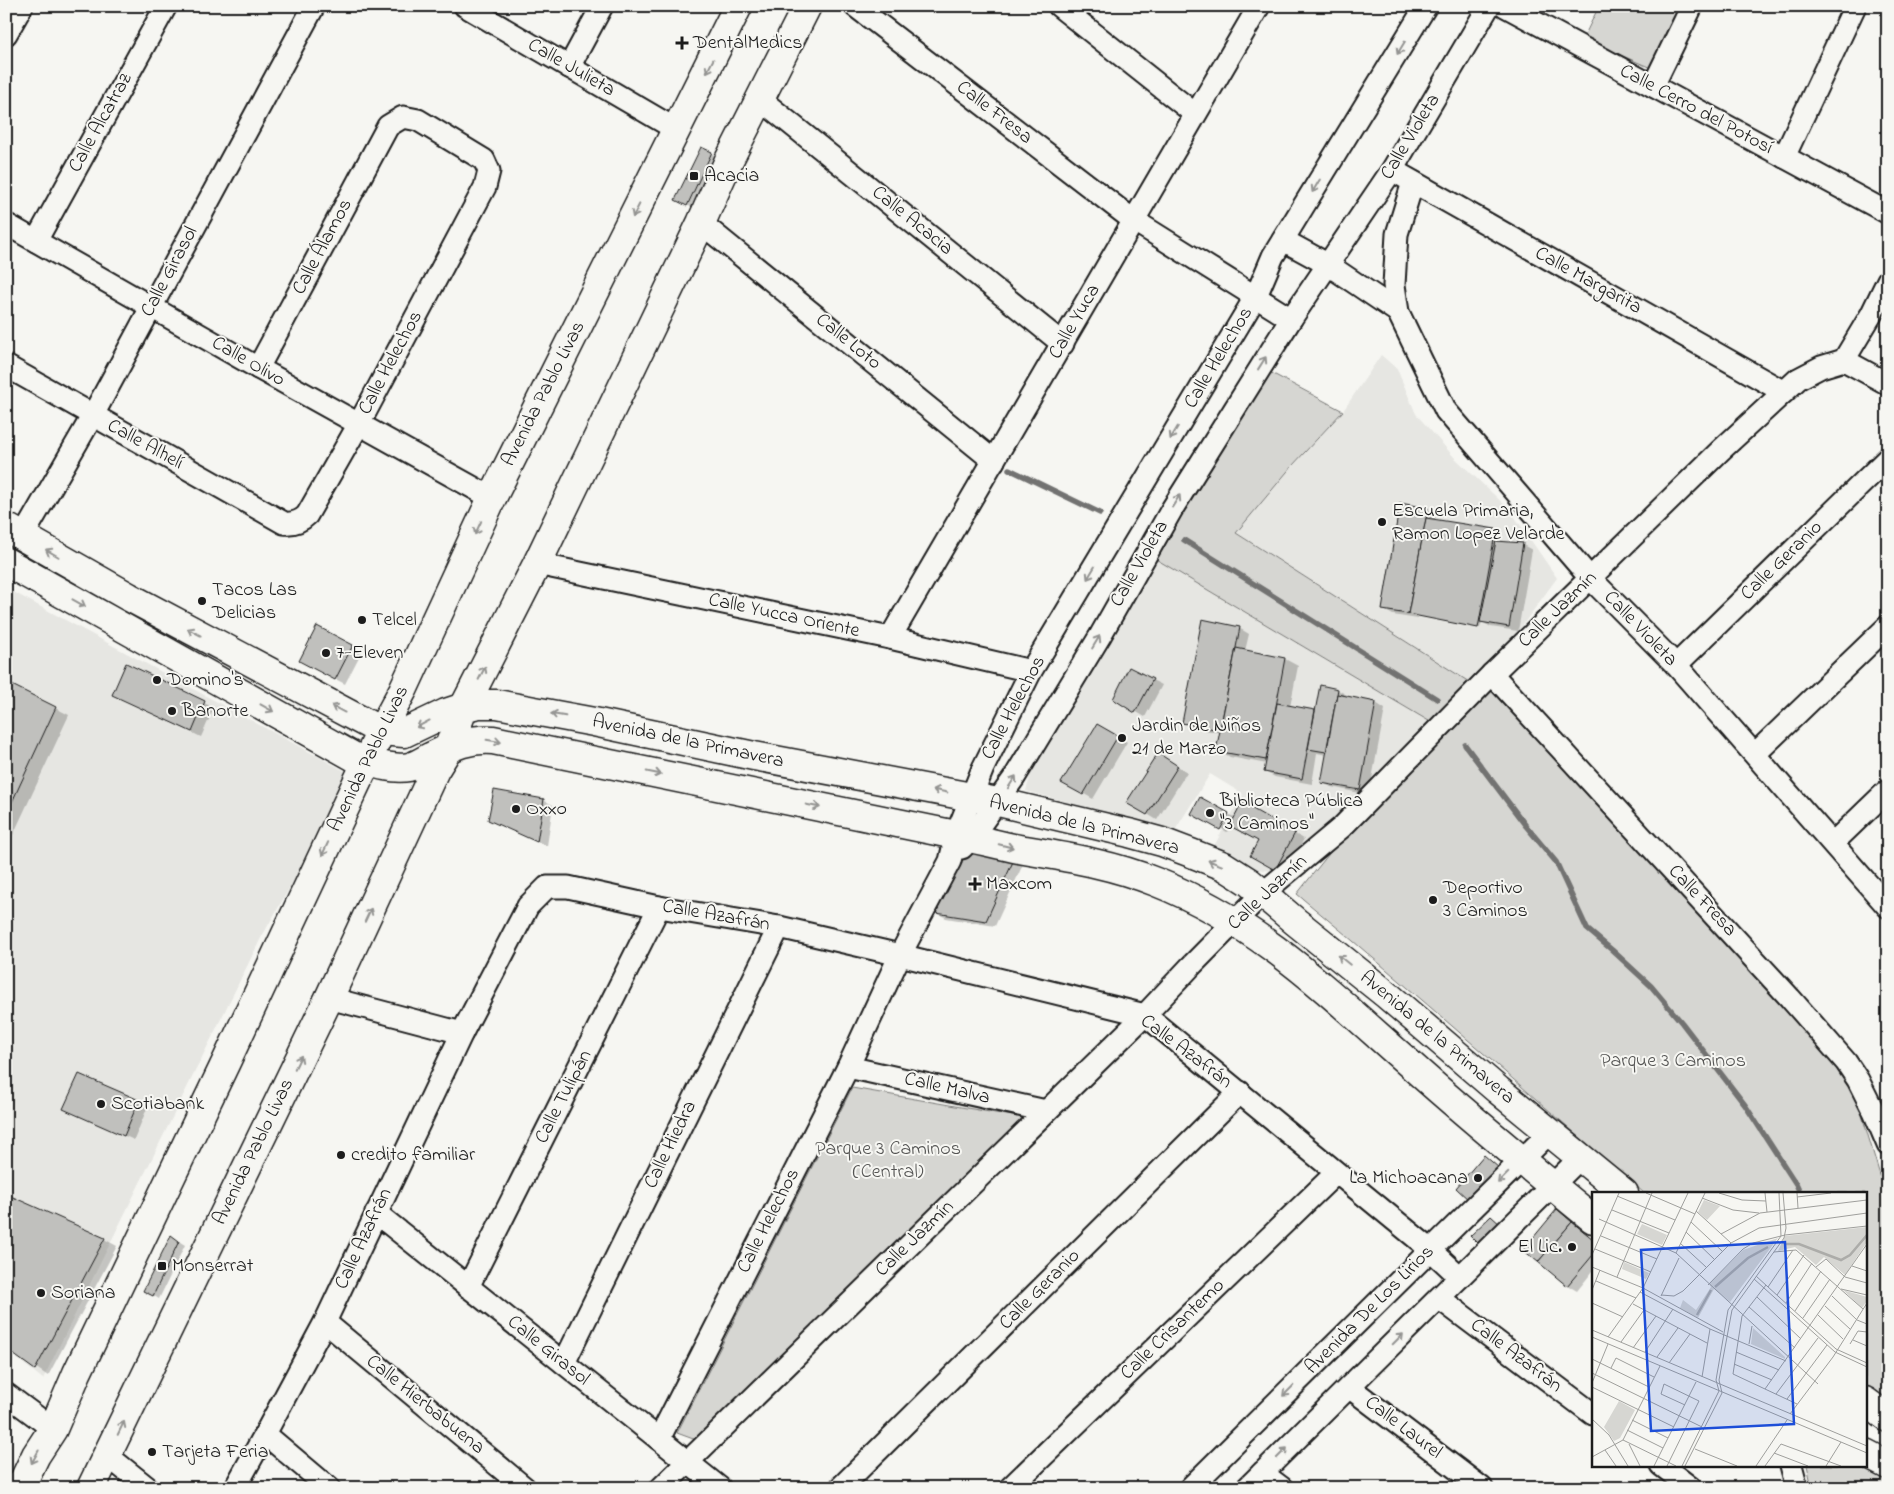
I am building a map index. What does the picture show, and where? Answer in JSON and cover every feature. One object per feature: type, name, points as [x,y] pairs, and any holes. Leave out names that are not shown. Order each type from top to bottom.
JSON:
[{"type":"street","points":[[6,34],[22,6]]},
{"type":"street","name":"Calle Alcatraz","points":[[36,241],[166,6]]},
{"type":"street","name":"Calle Girasol","points":[[14,532],[93,415],[314,6]]},
{"type":"street","name":"Calle Julieta","points":[[466,6],[677,130]]},
{"type":"street","points":[[569,67],[602,6]]},
{"type":"street","name":"Avenida Pablo Livas","points":[[20,1488],[53,1428],[77,1373],[226,1062],[381,730],[403,690],[492,498],[738,6]]},
{"type":"street","name":"Avenida Pablo Livas","points":[[91,1488],[329,998],[435,770],[448,749],[464,707],[536,564],[701,223],[729,160],[807,6]]},
{"type":"street","name":"Calle Fresa","points":[[855,6],[1133,220],[1291,319]]},
{"type":"street","points":[[1059,6],[1195,114]]},
{"type":"street","name":"Calle Yuca","points":[[890,638],[1259,6]]},
{"type":"street","name":"Calle Helechos","points":[[659,1439],[848,1067],[900,955],[964,836],[971,798],[982,768],[1031,672],[1256,296],[1273,256],[1426,6]]},
{"type":"street","name":"Calle Violeta","points":[[964,836],[998,802],[1014,778],[1100,636],[1150,544],[1291,319],[1392,170],[1488,6]]},
{"type":"street","name":"Calle Cerro del Potosí","points":[[1505,6],[1888,213]]},
{"type":"street","points":[[1653,86],[1692,6]]},
{"type":"street","points":[[1784,157],[1855,6]]},
{"type":"street","name":"Calle Acacia","points":[[760,99],[1063,344]]},
{"type":"street","name":"Calle Helechos","points":[[284,523],[302,520],[307,515],[359,424],[485,187],[489,171],[484,160],[418,120],[403,116],[388,126]]},
{"type":"street","name":"Calle Álamos","points":[[258,368],[388,126]]},
{"type":"street","name":"Calle Margarita","points":[[1392,170],[1784,392]]},
{"type":"street","name":"Calle Violeta","points":[[1413,182],[1396,234],[1394,286],[1398,312],[1446,411],[1590,578],[1676,665],[1888,907]]},
{"type":"street","name":"Calle Loto","points":[[701,223],[994,460]]},
{"type":"street","name":"Calle Olivo","points":[[6,224],[258,368],[492,498]]},
{"type":"street","points":[[1283,240],[1327,264],[1398,312]]},
{"type":"street","points":[[1888,280],[1872,315],[1844,360],[1888,384]]},
{"type":"street","name":"Calle Jazmín","points":[[661,1488],[1145,1016],[1263,893],[1342,828],[1492,674],[1798,378],[1821,367],[1844,360]]},
{"type":"street","name":"Calle Alhelí","points":[[6,366],[284,523]]},
{"type":"street","name":"Calle Geranio","points":[[1676,665],[1888,458]]},
{"type":"street","points":[[14,532],[130,597],[381,730]]},
{"type":"street","name":"Avenida de la Primavera","points":[[6,562],[356,758],[385,766],[408,767],[448,749],[478,739],[493,740],[1116,868],[1172,889],[1237,921],[1322,985],[1521,1160],[1592,1218]]},
{"type":"street","name":"Calle Yucca Oriente","points":[[536,564],[890,638],[1031,672]]},
{"type":"street","points":[[1755,754],[1888,626]]},
{"type":"street","name":"Calle Fresa","points":[[1492,674],[1790,998],[1846,1062],[1858,1080],[1888,1145]]},
{"type":"street","name":"Avenida de la Primavera","points":[[381,730],[397,734],[410,732],[446,713],[464,707],[479,704],[498,704],[754,756],[998,802],[1162,842],[1224,866],[1263,893],[1623,1192]]},
{"type":"street","points":[[1833,843],[1888,790]]},
{"type":"street","name":"Calle Azafrán","points":[[235,1488],[325,1322],[462,1033],[528,906],[547,887],[568,887],[659,907],[779,927],[1145,1016],[1431,1250],[1460,1277]]},
{"type":"street","name":"Calle Tulipán","points":[[468,1287],[659,907]]},
{"type":"street","name":"Calle Hiedra","points":[[564,1363],[779,927]]},
{"type":"street","points":[[329,998],[462,1033]]},
{"type":"street","name":"Calle Malva","points":[[848,1067],[1046,1111]]},
{"type":"street","name":"Calle Geranio","points":[[840,1488],[1240,1092]]},
{"type":"street","name":"Avenida De Los Lirios","points":[[1190,1488],[1550,1132]]},
{"type":"street","name":"Avenida De Los Lirios","points":[[1255,1480],[1581,1157]]},
{"type":"street","name":"Calle Crisantemo","points":[[1010,1488],[1336,1173]]},
{"type":"street","name":"Calle Girasol","points":[[376,1213],[720,1488]]},
{"type":"street","name":"Calle Azafrán","points":[[1439,1298],[1592,1413]]},
{"type":"street","name":"Calle Hierbabuena","points":[[325,1322],[525,1488]]},
{"type":"street","name":"Calle Laurel","points":[[1349,1387],[1482,1488]]},
{"type":"street","points":[[6,1394],[53,1428]]},
{"type":"street","points":[[1866,1402],[1888,1418]]},
{"type":"street","points":[[265,1434],[329,1488]]},
{"type":"street","points":[[1866,1454],[1888,1465]]},
{"type":"street","points":[[108,1456],[148,1488]]},
{"type":"street","points":[[1662,1466],[1691,1488]]},
{"type":"street","points":[[1791,1466],[1797,1488]]},
{"type":"street","points":[[1255,1480],[1282,1488]]},
{"type":"shaded area","name":"Escuela Primaria, Ramon Lopez Velarde","points":[[1381,355],[1397,369],[1416,414],[1454,457],[1510,510],[1557,578],[1477,687],[1236,533],[1292,466],[1343,411]]},
{"type":"shaded area","points":[[1154,558],[1444,730],[1279,872],[1257,869],[1214,846],[1243,794],[1210,774],[1174,832],[1026,791],[1031,773]]},
{"type":"shaded area","points":[[6,588],[354,776],[262,936],[43,1379],[6,1350]]},
{"type":"green space","points":[[1599,6],[1681,6],[1651,68],[1583,39]]},
{"type":"green space","name":"Parque 3 Caminos","points":[[1262,368],[1343,411],[1292,466],[1236,533],[1477,687],[1447,728],[1495,687],[1832,1058],[1848,1084],[1861,1112],[1888,1202],[1888,1400],[1866,1385],[1866,1192],[1643,1192],[1297,894],[1340,840],[1444,730],[1154,558]]},
{"type":"green space","name":"Parque 3 Caminos (Central)","points":[[852,1088],[1024,1118],[696,1440],[677,1433]]},
{"type":"green space","points":[[1807,1466],[1860,1466],[1888,1480],[1888,1488],[1812,1488]]},
{"type":"building","name":"Acacia","points":[[701,147],[712,152],[687,206],[675,200]]},
{"type":"building","points":[[1400,503],[1428,508],[1408,614],[1382,610]]},
{"type":"building","points":[[1426,518],[1496,529],[1478,628],[1408,614]]},
{"type":"building","points":[[1496,541],[1523,543],[1509,627],[1480,622]]},
{"type":"building","points":[[1202,619],[1240,627],[1220,730],[1182,723]]},
{"type":"building","name":"7-Eleven","points":[[317,626],[353,645],[335,680],[299,661]]},
{"type":"building","points":[[1236,648],[1285,658],[1266,760],[1216,751]]},
{"type":"building","points":[[126,663],[205,701],[192,732],[112,695]]},
{"type":"building","points":[[1129,667],[1153,679],[1135,713],[1113,699]]},
{"type":"building","points":[[6,682],[56,707],[6,815]]},
{"type":"building","points":[[1320,685],[1338,689],[1326,752],[1308,749]]},
{"type":"building","points":[[1337,694],[1376,702],[1360,790],[1321,783]]},
{"type":"building","points":[[1277,703],[1315,710],[1302,779],[1264,772]]},
{"type":"building","points":[[1097,724],[1118,736],[1083,795],[1061,783]]},
{"type":"building","points":[[1158,753],[1178,766],[1147,815],[1126,803]]},
{"type":"building","name":"Oxxo","points":[[494,790],[544,799],[537,842],[488,820]]},
{"type":"building","name":"Biblioteca Pública \"3 Caminos\"","points":[[1200,797],[1229,813],[1220,830],[1191,814]]},
{"type":"building","points":[[1242,803],[1295,833],[1275,870],[1250,856],[1258,841],[1230,826]]},
{"type":"building","name":"Maxcom","points":[[965,846],[1016,855],[986,921],[936,913]]},
{"type":"building","name":"Scotiabank","points":[[79,1074],[139,1100],[124,1136],[63,1109]]},
{"type":"building","name":"La Michoacana","points":[[1484,1155],[1499,1168],[1471,1202],[1456,1188]]},
{"type":"building","name":"Soriana","points":[[6,1194],[105,1238],[35,1370],[6,1349]]},
{"type":"building","name":"El Lic.","points":[[1557,1209],[1572,1222],[1538,1262],[1523,1250]]},
{"type":"building","points":[[1491,1216],[1502,1226],[1481,1247],[1470,1236]]},
{"type":"building","name":"El Lic.","points":[[1572,1222],[1592,1238],[1592,1256],[1567,1286],[1538,1262]]},
{"type":"building","name":"Monserrat","points":[[171,1235],[179,1241],[153,1296],[143,1291]]},
{"type":"waterway","points":[[1009,469],[1100,513]]},
{"type":"waterway","points":[[1184,540],[1437,699]]},
{"type":"waterway","points":[[1465,745],[1526,826],[1556,862],[1587,929],[1651,986],[1682,1023],[1745,1105],[1800,1192]]},
{"type":"place","name":"DentalMedics","points":[[682,43]]},
{"type":"place","name":"Acacia","points":[[694,176]]},
{"type":"place","name":"Escuela Primaria, Ramon Lopez Velarde","points":[[1382,522]]},
{"type":"place","name":"Tacos Las Delicias","points":[[202,601]]},
{"type":"place","name":"Telcel","points":[[362,620]]},
{"type":"place","name":"7-Eleven","points":[[326,653]]},
{"type":"place","name":"Domino's","points":[[157,680]]},
{"type":"place","name":"Banorte","points":[[172,711]]},
{"type":"place","name":"Jardin de Niños 21 de Marzo","points":[[1122,738]]},
{"type":"place","name":"Oxxo","points":[[516,809]]},
{"type":"place","name":"Biblioteca Pública \"3 Caminos\"","points":[[1210,813]]},
{"type":"place","name":"Maxcom","points":[[975,884]]},
{"type":"place","name":"Deportivo 3 Caminos","points":[[1433,900]]},
{"type":"place","name":"Scotiabank","points":[[101,1104]]},
{"type":"place","name":"credito familiar","points":[[341,1155]]},
{"type":"place","name":"La Michoacana","points":[[1478,1178]]},
{"type":"place","name":"El Lic.","points":[[1572,1247]]},
{"type":"place","name":"Monserrat","points":[[162,1266]]},
{"type":"place","name":"Soriana","points":[[41,1293]]},
{"type":"place","name":"Tarjeta Feria","points":[[152,1452]]}]
